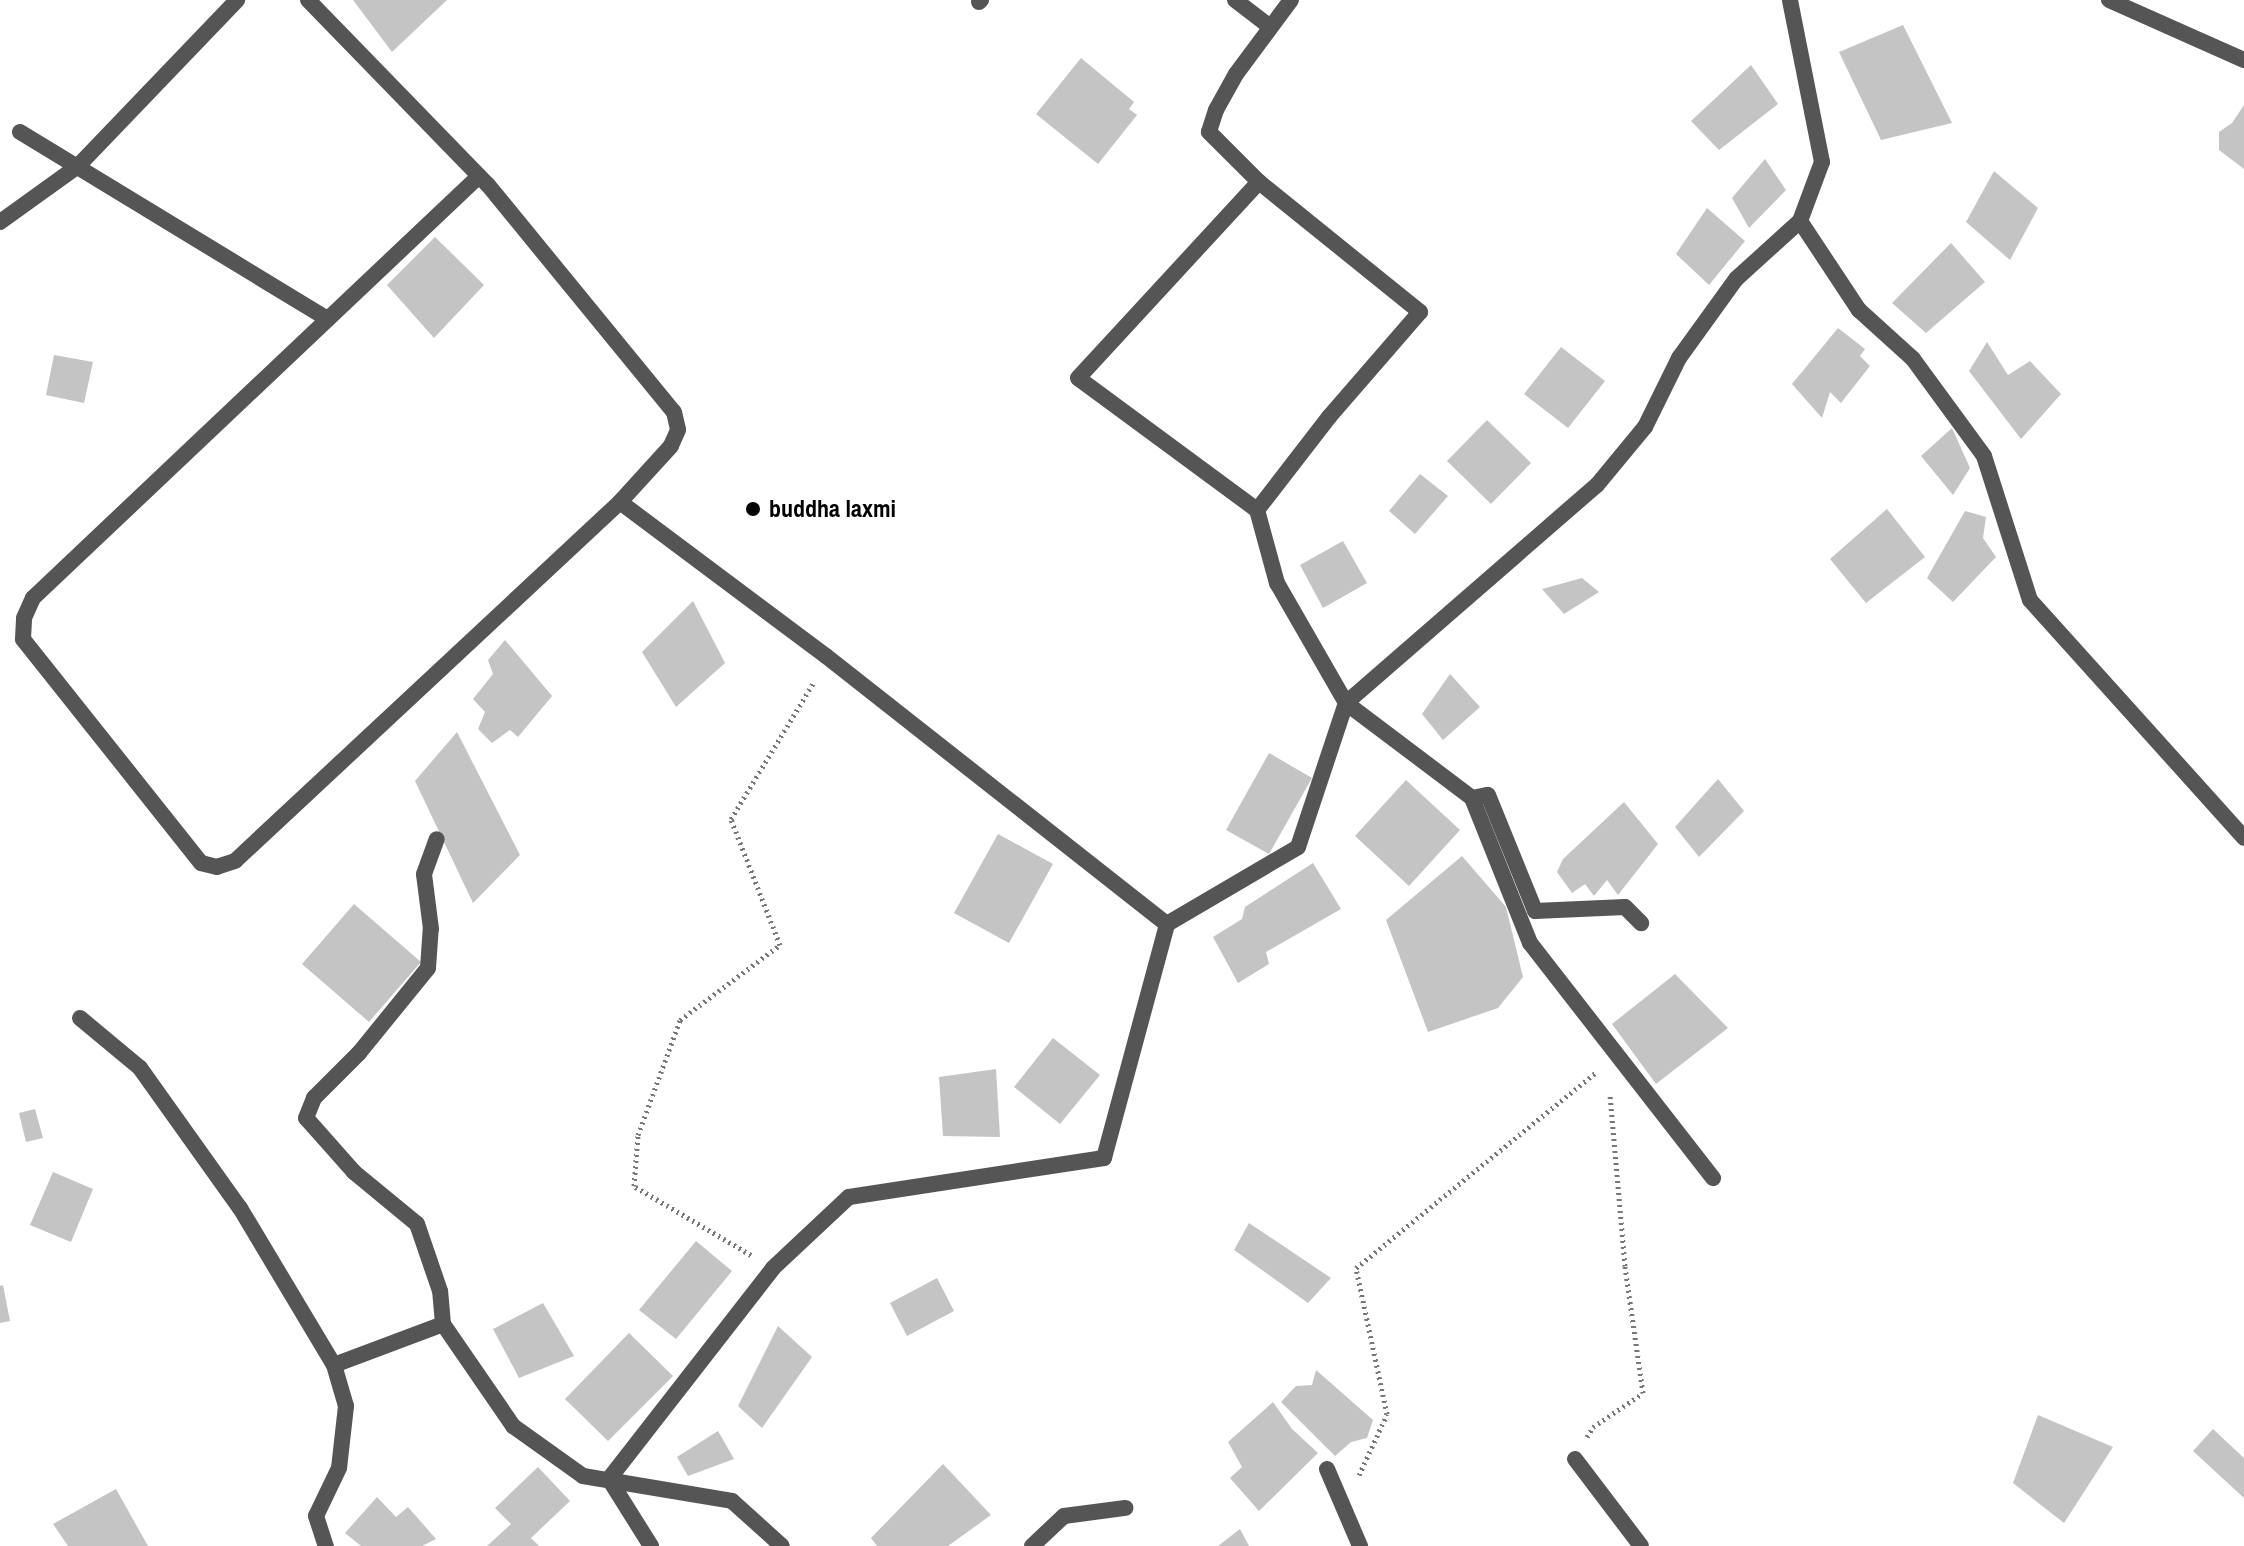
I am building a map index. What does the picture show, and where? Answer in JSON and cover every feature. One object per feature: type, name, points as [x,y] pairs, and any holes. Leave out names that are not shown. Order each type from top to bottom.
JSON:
[{"type":"street","points":[[0,222],[78,166],[237,0]]},
{"type":"street","points":[[308,0],[478,177],[674,412],[678,430],[671,446],[620,502],[235,861],[217,867],[201,863],[23,639],[24,618],[33,598],[478,177]]},
{"type":"street","points":[[1235,0],[1269,26]]},
{"type":"street","points":[[1257,510],[1329,417],[1420,312],[1259,182],[1209,132],[1222,98],[1269,26],[1291,0]]},
{"type":"street","points":[[609,1479],[773,1268],[849,1197],[1104,1158],[1167,924],[1298,847],[1346,703],[1597,485],[1645,427],[1679,358],[1736,279],[1800,221],[1822,162],[1790,0]]},
{"type":"street","points":[[2109,0],[2244,60]]},
{"type":"street","points":[[20,132],[327,319]]},
{"type":"street","points":[[1259,182],[1078,378],[1257,510],[1277,583],[1346,703],[1472,798],[1530,943],[1713,1178]]},
{"type":"street","points":[[1800,221],[1859,310],[1913,359],[1984,456],[2030,600],[2244,838]]},
{"type":"street","points":[[620,502],[826,656],[1167,924]]},
{"type":"street","points":[[1472,798],[1488,795],[1535,911],[1625,907],[1641,923]]},
{"type":"street","points":[[437,839],[424,874],[431,929],[428,968],[359,1053],[314,1098],[306,1118],[354,1172],[417,1224],[440,1291],[443,1324],[513,1426],[583,1476],[732,1501],[782,1546]]},
{"type":"street","points":[[80,1018],[140,1068],[240,1208],[334,1365],[346,1406],[339,1468],[316,1516],[326,1546]]},
{"type":"street","points":[[334,1365],[443,1324]]},
{"type":"street","points":[[1575,1459],[1641,1546]]},
{"type":"street","points":[[1327,1469],[1345,1504],[1360,1546]]},
{"type":"street","points":[[609,1479],[651,1546]]},
{"type":"street","points":[[1032,1546],[1064,1516],[1125,1508]]},
{"type":"path","points":[[773,1268],[634,1186],[638,1135],[680,1020],[780,945],[731,819],[807,697],[826,656]]},
{"type":"path","points":[[1345,1504],[1387,1414],[1356,1268],[1617,1055]]},
{"type":"path","points":[[1575,1459],[1593,1427],[1643,1393],[1625,1266],[1610,1089]]},
{"type":"building","points":[[353,0],[447,0],[392,52]]},
{"type":"building","points":[[1903,25],[1952,123],[1881,140],[1839,52]]},
{"type":"building","points":[[1081,58],[1134,102],[1129,109],[1137,115],[1098,164],[1036,114]]},
{"type":"building","points":[[1751,65],[1778,104],[1719,150],[1691,121]]},
{"type":"building","points":[[2244,105],[2244,169],[2219,150],[2219,132],[2232,123]]},
{"type":"building","points":[[1765,159],[1786,190],[1749,228],[1732,198]]},
{"type":"building","points":[[1994,171],[2038,208],[2010,260],[1966,222]]},
{"type":"building","points":[[1707,208],[1745,241],[1709,285],[1676,254]]},
{"type":"building","points":[[435,237],[484,285],[434,338],[387,285]]},
{"type":"building","points":[[1951,243],[1985,282],[1926,333],[1892,303]]},
{"type":"building","points":[[1838,328],[1865,349],[1860,356],[1870,366],[1841,403],[1830,392],[1822,418],[1792,384]]},
{"type":"building","points":[[1987,342],[2008,375],[2030,361],[2061,394],[2021,439],[1969,371]]},
{"type":"building","points":[[1561,347],[1605,381],[1568,428],[1524,394]]},
{"type":"building","points":[[54,355],[93,362],[84,403],[46,395]]},
{"type":"building","points":[[1487,420],[1531,463],[1491,504],[1447,461]]},
{"type":"building","points":[[1952,428],[1970,468],[1953,495],[1921,456]]},
{"type":"building","points":[[1420,474],[1448,496],[1415,534],[1389,511]]},
{"type":"building","points":[[1887,509],[1925,557],[1866,603],[1830,559]]},
{"type":"building","points":[[1965,511],[1986,517],[1983,538],[1996,557],[1953,602],[1927,578]]},
{"type":"building","points":[[1343,541],[1367,583],[1323,608],[1300,565]]},
{"type":"building","points":[[1582,578],[1599,592],[1564,614],[1542,589]]},
{"type":"building","points":[[693,601],[725,663],[676,707],[642,652]]},
{"type":"building","points":[[505,640],[552,696],[518,737],[510,730],[492,743],[478,729],[485,712],[473,699],[493,674],[488,660]]},
{"type":"building","points":[[1450,674],[1480,707],[1443,740],[1422,714]]},
{"type":"building","points":[[457,732],[520,855],[473,903],[415,781]]},
{"type":"building","points":[[1269,753],[1312,778],[1269,854],[1226,830]]},
{"type":"building","points":[[1718,779],[1744,811],[1699,857],[1675,827]]},
{"type":"building","points":[[1406,780],[1460,830],[1409,886],[1355,836]]},
{"type":"building","points":[[1624,802],[1658,844],[1618,895],[1607,880],[1594,896],[1585,884],[1572,893],[1557,872],[1563,859]]},
{"type":"building","points":[[998,834],[1053,864],[1009,943],[954,913]]},
{"type":"building","points":[[1462,856],[1506,907],[1523,977],[1498,1008],[1428,1032],[1386,920]]},
{"type":"building","points":[[1313,863],[1341,909],[1266,952],[1269,964],[1238,983],[1213,937],[1242,919],[1245,907]]},
{"type":"building","points":[[354,904],[421,962],[369,1022],[302,964]]},
{"type":"building","points":[[1675,974],[1728,1028],[1656,1084],[1612,1024]]},
{"type":"building","points":[[1053,1038],[1100,1075],[1060,1124],[1014,1087]]},
{"type":"building","points":[[996,1069],[1000,1137],[943,1136],[939,1077]]},
{"type":"building","points":[[35,1109],[43,1138],[26,1142],[19,1113]]},
{"type":"building","points":[[53,1172],[93,1189],[71,1242],[30,1225]]},
{"type":"building","points":[[1249,1223],[1331,1278],[1308,1303],[1234,1250]]},
{"type":"building","points":[[696,1241],[732,1271],[676,1339],[639,1310]]},
{"type":"building","points":[[937,1278],[954,1311],[907,1336],[890,1303]]},
{"type":"building","points":[[3,1285],[10,1321],[0,1323],[0,1286]]},
{"type":"building","points":[[543,1303],[574,1356],[519,1378],[493,1329]]},
{"type":"building","points":[[778,1326],[812,1357],[762,1428],[738,1406]]},
{"type":"building","points":[[629,1333],[673,1376],[608,1441],[565,1399]]},
{"type":"building","points":[[1316,1370],[1373,1420],[1367,1438],[1351,1442],[1335,1456],[1281,1402],[1296,1386],[1312,1385]]},
{"type":"building","points":[[1273,1402],[1292,1429],[1318,1453],[1259,1511],[1230,1478],[1242,1467],[1228,1442]]},
{"type":"building","points":[[2038,1415],[2113,1447],[2064,1523],[2013,1483]]},
{"type":"building","points":[[2213,1429],[2244,1458],[2244,1498],[2193,1451]]},
{"type":"building","points":[[718,1431],[734,1459],[688,1476],[677,1457]]},
{"type":"building","points":[[943,1464],[991,1515],[948,1546],[877,1546],[871,1538]]},
{"type":"building","points":[[538,1467],[570,1501],[531,1538],[539,1546],[487,1546],[511,1524],[495,1508]]},
{"type":"building","points":[[116,1489],[148,1546],[68,1546],[53,1524]]},
{"type":"building","points":[[377,1497],[396,1517],[408,1507],[436,1539],[422,1546],[361,1546],[345,1533]]},
{"type":"building","points":[[1240,1529],[1249,1546],[1218,1546]]},
{"type":"place","name":"buddha laxmi","points":[[753,509]]}]
